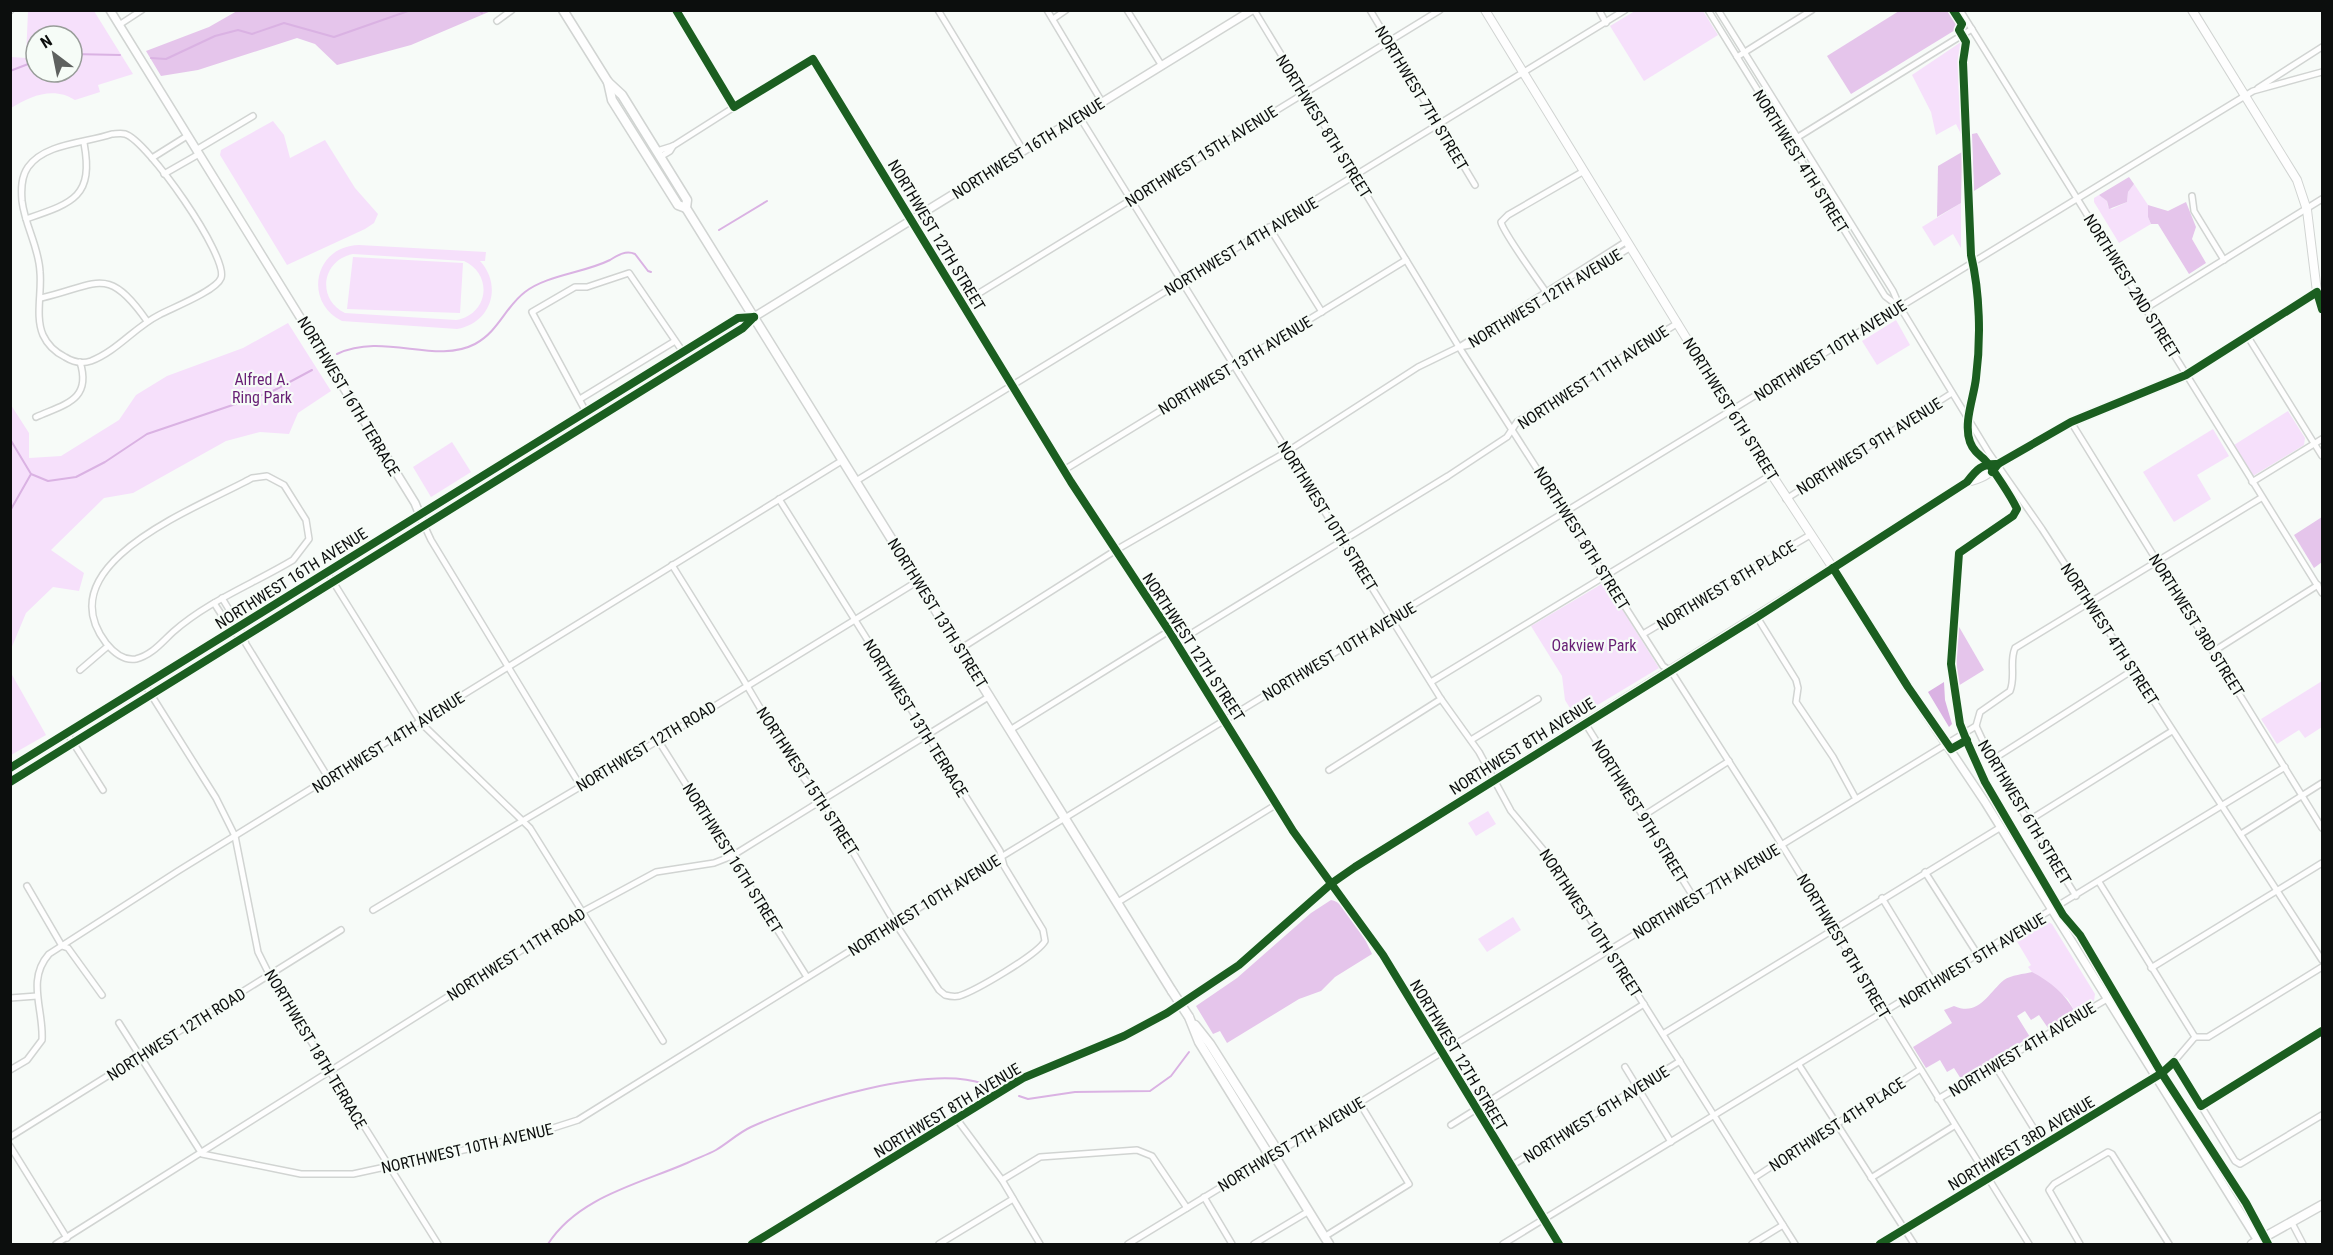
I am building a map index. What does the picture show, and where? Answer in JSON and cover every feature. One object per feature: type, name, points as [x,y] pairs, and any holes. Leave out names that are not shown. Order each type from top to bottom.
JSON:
[{"type":"main road","name":"NORTHWEST 13TH STREET","points":[[563,10],[608,82],[622,95],[659,154],[687,200],[686,208]]},
{"type":"main road","name":"NORTHWEST 6TH STREET","points":[[1485,10],[1731,411],[1810,536],[1833,568]]},
{"type":"main road","points":[[2192,10],[2296,180],[2307,210],[2321,290],[2322,309]]},
{"type":"main road","name":"NORTHWEST 13TH STREET","points":[[608,82],[612,100],[678,205],[686,208],[1172,991],[1206,1037],[1270,1138],[1274,1145],[1274,1155],[1326,1241]]},
{"type":"main road","points":[[612,100],[625,109],[653,153],[659,154]]},
{"type":"main road","name":"NORTHWEST 8TH AVENUE","points":[[1833,568],[1967,482],[1976,470],[1987,464],[1998,464],[2071,422],[2186,375],[2321,290]]},
{"type":"main road","name":"NORTHWEST 16TH AVENUE","points":[[10,768],[738,318],[754,317]]},
{"type":"main road","name":"NORTHWEST 16TH AVENUE","points":[[10,782],[743,328],[754,317]]},
{"type":"main road","points":[[586,412],[590,422]]},
{"type":"main road","points":[[525,450],[529,460]]},
{"type":"main road","points":[[2257,1243],[2322,1205]]},
{"type":"street","name":"NORTHWEST 16TH TERRACE","points":[[110,10],[313,336],[420,514],[431,540],[580,785]]},
{"type":"street","points":[[119,25],[142,10]]},
{"type":"street","points":[[497,21],[512,10]]},
{"type":"street","points":[[676,10],[734,106]]},
{"type":"street","points":[[938,10],[1023,150]]},
{"type":"street","points":[[1047,10],[1102,102]]},
{"type":"street","points":[[1053,19],[1066,10]]},
{"type":"street","points":[[1127,10],[1162,66]]},
{"type":"street","name":"NORTHWEST 16TH AVENUE","points":[[754,317],[1253,10]]},
{"type":"street","name":"NORTHWEST 8TH STREET","points":[[1253,10],[1459,347],[1663,666],[1671,671],[1729,761],[2029,1245]]},
{"type":"street","name":"NORTHWEST 7TH STREET","points":[[1370,10],[1475,185]]},
{"type":"street","name":"NORTHWEST 15TH AVENUE","points":[[963,303],[1440,10]]},
{"type":"street","points":[[1599,10],[1606,23]]},
{"type":"street","name":"NORTHWEST 14TH AVENUE","points":[[856,481],[1269,227],[1356,177],[1625,10]]},
{"type":"street","name":"NORTHWEST 4TH STREET","points":[[1708,10],[1885,296],[1900,307]]},
{"type":"street","name":"NORTHWEST 4TH STREET","points":[[1718,10],[1998,464],[2322,960]]},
{"type":"street","points":[[1737,57],[1812,10]]},
{"type":"street","name":"NORTHWEST 2ND STREET","points":[[1960,10],[2322,593]]},
{"type":"street","points":[[1790,142],[1972,29]]},
{"type":"street","points":[[2256,90],[2322,48]]},
{"type":"street","name":"NORTHWEST 12TH STREET","points":[[778,80],[813,59],[1064,470],[1169,631],[1293,831],[1368,931],[1559,1245]]},
{"type":"street","points":[[2256,90],[2322,72]]},
{"type":"street","points":[[659,154],[670,151],[673,146],[761,90]]},
{"type":"street","name":"NORTHWEST 10TH AVENUE","points":[[202,1154],[301,1174],[353,1174],[528,1136],[578,1119],[1001,857],[2256,90]]},
{"type":"street","points":[[165,174],[253,116]]},
{"type":"street","name":"NORTHWEST 10TH STREET","points":[[1079,116],[1441,699],[1471,741],[1523,827],[1556,865],[1795,1245]]},
{"type":"street","points":[[111,134],[125,134],[152,158],[210,242],[222,268],[222,277],[217,284],[200,294],[147,321],[108,351],[92,360],[80,362],[68,359],[49,346],[42,333],[40,270],[26,219],[21,182],[36,158],[50,150],[84,143],[111,134]]},
{"type":"street","points":[[152,158],[187,136]]},
{"type":"street","points":[[26,219],[61,205],[83,190],[87,177],[84,143]]},
{"type":"street","points":[[1549,297],[1521,252],[1506,235],[1501,222],[1508,215],[1584,171]]},
{"type":"street","points":[[2192,196],[2194,211],[2224,260]]},
{"type":"street","points":[[2146,308],[2322,199]]},
{"type":"street","points":[[1840,224],[1848,219]]},
{"type":"street","points":[[1269,227],[1322,312]]},
{"type":"street","name":"NORTHWEST 12TH AVENUE","points":[[960,649],[1116,550],[1288,451],[1408,374],[1459,347],[1545,291],[1629,244]]},
{"type":"street","name":"NORTHWEST 12TH AVENUE","points":[[1459,347],[1470,345],[1549,297],[1629,244]]},
{"type":"street","name":"NORTHWEST 13TH AVENUE","points":[[1064,470],[1406,260]]},
{"type":"street","points":[[1867,267],[1874,261]]},
{"type":"street","points":[[586,412],[532,312],[543,305],[575,287],[595,285],[629,273],[683,352]]},
{"type":"street","points":[[41,298],[98,281],[121,289],[147,321]]},
{"type":"street","name":"NORTHWEST 11TH AVENUE","points":[[1176,643],[1507,438],[1517,422],[1678,323]]},
{"type":"street","points":[[2248,337],[2322,456]]},
{"type":"street","points":[[580,399],[675,341]]},
{"type":"street","points":[[36,417],[75,398],[83,389],[85,378],[80,362]]},
{"type":"street","name":"NORTHWEST 9TH AVENUE","points":[[1786,499],[1953,393]]},
{"type":"street","name":"NORTHWEST 3RD STREET","points":[[2071,422],[2322,828]]},
{"type":"street","points":[[2252,482],[2322,439]]},
{"type":"street","name":"NORTHWEST 14TH AVENUE","points":[[10,1070],[27,1060],[42,1040],[36,977],[40,964],[49,954],[235,836],[421,723],[509,665],[843,460]]},
{"type":"street","name":"NORTHWEST 9TH AVENUE","points":[[1431,682],[1771,475]]},
{"type":"street","points":[[267,476],[284,485],[306,520],[309,539],[293,560],[190,617],[158,648],[144,656],[125,659],[108,646],[98,632],[93,617],[93,596],[96,582],[118,556],[165,524],[252,478],[267,476]]},
{"type":"street","points":[[2089,602],[2261,498]]},
{"type":"street","name":"NORTHWEST 13TH TERRACE","points":[[779,499],[1001,857],[1004,866],[1043,930],[1045,941],[1031,955],[967,992],[958,996],[945,995]]},
{"type":"street","name":"NORTHWEST 8TH PLACE","points":[[1643,634],[1810,536]]},
{"type":"street","name":"NORTHWEST 15TH STREET","points":[[672,566],[795,767],[822,801],[895,923],[945,995]]},
{"type":"street","name":"NORTHWEST 8TH AVENUE","points":[[752,1245],[1023,1078],[1124,1036],[1187,1000],[1239,965],[1332,883],[1493,780],[1757,618],[1833,568]]},
{"type":"street","name":"NORTHWEST 6TH STREET","points":[[1833,568],[2001,827],[2257,1243]]},
{"type":"street","points":[[327,572],[421,723],[530,828],[663,1041]]},
{"type":"street","name":"NORTHWEST 12TH ROAD","points":[[373,910],[523,822],[580,785],[918,581]]},
{"type":"street","points":[[2214,651],[2318,585]]},
{"type":"street","points":[[222,598],[239,626],[243,638],[329,779]]},
{"type":"street","name":"NORTHWEST 7TH AVENUE","points":[[1128,1245],[1137,1242],[1204,1197],[1976,726],[1980,712],[2010,691],[2014,682],[2012,657],[2015,648],[2089,602]]},
{"type":"street","points":[[214,603],[232,631],[243,638]]},
{"type":"street","points":[[1757,618],[1796,680],[1798,688],[1796,702],[1833,757],[1856,799]]},
{"type":"street","points":[[1010,730],[1169,631]]},
{"type":"street","points":[[80,670],[108,646]]},
{"type":"street","points":[[1992,760],[2133,670]]},
{"type":"street","name":"NORTHWEST 18TH TERRACE","points":[[145,685],[216,798],[235,836],[253,933],[258,952],[270,976],[438,1245]]},
{"type":"street","name":"NORTHWEST 11TH ROAD","points":[[56,1245],[582,912],[656,872],[714,863],[732,856],[990,696]]},
{"type":"street","points":[[1329,770],[1441,699]]},
{"type":"street","points":[[1471,741],[1538,699]]},
{"type":"street","name":"NORTHWEST 9TH STREET","points":[[1585,723],[1694,898]]},
{"type":"street","name":"NORTHWEST 6TH STREET","points":[[1976,726],[1992,760],[2076,896]]},
{"type":"street","points":[[2028,821],[2172,730]]},
{"type":"street","points":[[67,733],[103,790]]},
{"type":"street","name":"NORTHWEST 16TH STREET","points":[[658,740],[807,977]]},
{"type":"street","points":[[1643,816],[1729,761]]},
{"type":"street","name":"NORTHWEST 5TH AVENUE","points":[[1503,1245],[2285,767]]},
{"type":"street","points":[[2241,834],[2322,783]]},
{"type":"street","points":[[1118,902],[1277,804]]},
{"type":"street","points":[[1663,1034],[1832,928],[2001,827]]},
{"type":"street","points":[[2151,968],[2322,863]]},
{"type":"street","points":[[1925,872],[1978,955]]},
{"type":"street","name":"NORTHWEST 6TH STREET","points":[[2099,882],[2195,1037]]},
{"type":"street","points":[[27,886],[62,946],[68,948],[102,995]]},
{"type":"street","points":[[1882,898],[1934,983]]},
{"type":"street","name":"NORTHWEST 12TH ROAD","points":[[10,1137],[341,930]]},
{"type":"street","points":[[2195,1037],[2208,1037],[2322,967]]},
{"type":"street","points":[[10,998],[37,996]]},
{"type":"street","name":"NORTHWEST 4TH AVENUE","points":[[1938,1099],[2107,999]]},
{"type":"street","points":[[1451,1125],[1644,1004]]},
{"type":"street","points":[[119,1023],[202,1154]]},
{"type":"street","points":[[2201,1106],[2322,1031]]},
{"type":"street","name":"NORTHWEST 3RD AVENUE","points":[[1880,1245],[2156,1077],[2174,1062],[2195,1037]]},
{"type":"street","name":"NORTHWEST 6TH AVENUE","points":[[1511,1166],[1680,1061]]},
{"type":"street","points":[[2174,1062],[2235,1161],[2240,1164],[2322,1115]]},
{"type":"street","points":[[1994,1064],[2044,1145]]},
{"type":"street","points":[[1798,1065],[1914,1245]]},
{"type":"street","points":[[1625,1067],[1671,1142]]},
{"type":"street","name":"NORTHWEST 4TH PLACE","points":[[1754,1178],[1919,1070]]},
{"type":"street","points":[[1326,1241],[1409,1184],[1359,1102]]},
{"type":"street","points":[[956,1118],[1002,1180],[1040,1245]]},
{"type":"street","points":[[1871,1178],[1954,1126]]},
{"type":"street","points":[[10,1146],[67,1238]]},
{"type":"street","points":[[1002,1180],[1040,1157],[1137,1150],[1152,1156],[1187,1208]]},
{"type":"street","points":[[2080,1245],[2049,1190],[2110,1152],[2169,1245]]},
{"type":"street","points":[[1204,1197],[1232,1245]]},
{"type":"street","points":[[939,1245],[1013,1199]]},
{"type":"street","points":[[1254,1245],[1309,1212]]},
{"type":"street","points":[[2292,1223],[2303,1245]]},
{"type":"street","points":[[1752,1245],[1783,1225]]},
{"type":"green space","points":[[28,11],[94,11],[133,74],[98,85],[100,92],[75,100],[59,94],[42,94],[11,108],[11,57],[24,58],[24,84],[84,84],[84,24],[27,24]]},
{"type":"green space","points":[[1635,11],[1703,11],[1718,35],[1644,81],[1610,26]]},
{"type":"green space","points":[[1961,42],[1962,136],[1956,124],[1936,135],[1931,112],[1912,75]]},
{"type":"green space","points":[[273,121],[284,135],[290,158],[325,140],[355,188],[378,214],[374,223],[365,229],[287,265],[220,155],[221,150]]},
{"type":"green space","points":[[2134,184],[2148,205],[2148,217],[2151,224],[2119,243],[2094,202],[2094,198],[2099,195],[2112,209],[2127,202],[2128,192]]},
{"type":"green space","points":[[1961,203],[1961,248],[1953,234],[1934,246],[1922,227]]},
{"type":"green space","points":[[359,245],[486,252],[485,261],[480,261],[491,281],[490,302],[478,319],[457,329],[342,321],[330,312],[322,301],[318,289],[319,276],[324,264],[332,255],[344,248]],"holes":[[[353,254],[464,261],[474,267],[480,275],[483,294],[481,303],[475,311],[467,317],[456,320],[345,313],[336,307],[327,290],[326,280],[329,272],[335,264]]]},
{"type":"green space","points":[[353,257],[463,263],[460,313],[347,309]]},
{"type":"green space","points":[[1896,320],[1910,345],[1877,365],[1862,341]]},
{"type":"green space","name":"Alfred A. Ring Park","points":[[288,323],[331,391],[298,413],[289,434],[260,432],[226,441],[133,493],[104,498],[51,550],[84,573],[79,591],[53,587],[26,613],[11,649],[11,405],[29,433],[29,458],[61,456],[119,420],[136,395],[167,376],[243,348]]},
{"type":"green space","points":[[2288,411],[2305,438],[2304,445],[2253,476],[2234,445]]},
{"type":"green space","points":[[2213,429],[2229,456],[2197,475],[2211,499],[2174,522],[2143,472]]},
{"type":"green space","points":[[452,442],[471,472],[431,497],[413,467]]},
{"type":"green space","name":"Oakview Park","points":[[1605,582],[1659,668],[1576,718],[1565,700],[1562,676],[1531,626]]},
{"type":"green space","points":[[11,673],[46,735],[11,755],[10,754]]},
{"type":"green space","points":[[2322,681],[2322,727],[2305,738],[2299,730],[2277,744],[2261,719]]},
{"type":"green space","points":[[1488,811],[1496,824],[1476,836],[1468,823]]},
{"type":"green space","points":[[1513,917],[1521,930],[1487,952],[1478,939]]},
{"type":"green space","points":[[2047,921],[2052,924],[2095,994],[2094,1001],[2075,1012],[2068,999],[2032,972],[2028,967],[2031,965],[2016,940]]},
{"type":"shaded area","points":[[237,11],[491,11],[411,45],[337,65],[315,44],[297,38],[198,70],[161,76],[146,51],[209,27]]},
{"type":"shaded area","points":[[1899,11],[1950,11],[1960,27],[1851,94],[1827,56]]},
{"type":"shaded area","points":[[1977,133],[2001,174],[1974,191],[1972,134]]},
{"type":"shaded area","points":[[1962,152],[1961,203],[1937,217],[1938,166]]},
{"type":"shaded area","points":[[2129,177],[2134,184],[2128,192],[2127,202],[2109,209],[2107,201],[2099,195]]},
{"type":"shaded area","points":[[2186,202],[2196,227],[2192,239],[2206,263],[2189,274],[2158,224],[2151,224],[2148,217],[2148,205],[2168,211]]},
{"type":"shaded area","points":[[2322,517],[2322,562],[2314,568],[2294,535]]},
{"type":"shaded area","points":[[1958,625],[1984,670],[1958,686],[1956,657]]},
{"type":"shaded area","points":[[1944,682],[1945,700],[1952,724],[1949,727],[1928,692]]},
{"type":"shaded area","points":[[1331,900],[1337,902],[1349,914],[1361,931],[1372,954],[1335,977],[1321,991],[1299,999],[1227,1043],[1220,1031],[1213,1034],[1196,1006],[1237,978],[1311,913]]},
{"type":"shaded area","points":[[2032,972],[2057,989],[2075,1012],[2048,1028],[2039,1015],[2031,1020],[2025,1011],[2017,1016],[2030,1037],[1961,1079],[1954,1068],[1947,1072],[1940,1060],[1926,1068],[1913,1047],[1952,1023],[1944,1010],[1954,1006],[1963,1009],[1977,1006],[2004,980]]},
{"type":"waterway","points":[[151,58],[166,59],[215,36],[238,30],[252,34],[284,23],[334,37],[411,10]]},
{"type":"waterway","points":[[478,10],[482,13]]},
{"type":"waterway","points":[[84,54],[120,55]]},
{"type":"waterway","points":[[10,71],[24,66]]},
{"type":"waterway","points":[[719,230],[767,201]]},
{"type":"waterway","points":[[337,354],[355,348],[373,346],[426,351],[460,350],[483,339],[518,298],[534,286],[600,264],[625,253],[635,254],[651,272]]},
{"type":"waterway","points":[[31,474],[48,481],[76,477],[105,462],[147,434],[271,392],[312,370]]},
{"type":"waterway","points":[[10,439],[31,474],[10,511]]},
{"type":"waterway","points":[[1019,1096],[1028,1099],[1075,1092],[1150,1091],[1171,1076],[1189,1052]]},
{"type":"waterway","points":[[548,1244],[576,1214],[593,1203],[630,1185],[713,1152],[746,1129],[774,1117],[833,1098],[900,1082],[960,1079],[984,1084]]},
{"type":"cycle path","points":[[676,10],[734,107],[813,59],[1071,482],[1169,631],[1293,831],[1383,955],[1559,1244]]},
{"type":"cycle path","points":[[1953,10],[1962,24],[1959,30],[1966,42],[1963,62],[1971,255],[1979,316],[1978,363],[1968,418],[1968,435],[1973,447],[1992,469],[2017,509],[2013,516],[1959,553],[1951,664],[1960,724],[1985,782],[2063,915],[2080,935],[2159,1069],[2246,1203],[2268,1244]]},
{"type":"cycle path","points":[[1992,472],[1998,464],[2071,422],[2186,375],[2317,292],[2322,309]]},
{"type":"cycle path","points":[[10,768],[738,318],[754,317]]},
{"type":"cycle path","points":[[10,782],[743,328],[754,317]]},
{"type":"cycle path","points":[[752,1244],[1023,1078],[1124,1036],[1167,1013],[1239,965],[1332,883],[1355,867],[1757,617],[1967,482],[1980,468],[1998,464]]},
{"type":"cycle path","points":[[1833,568],[1908,687],[1951,749],[1967,740]]},
{"type":"cycle path","points":[[1880,1244],[2162,1073],[2174,1062],[2201,1106],[2322,1031]]}]
